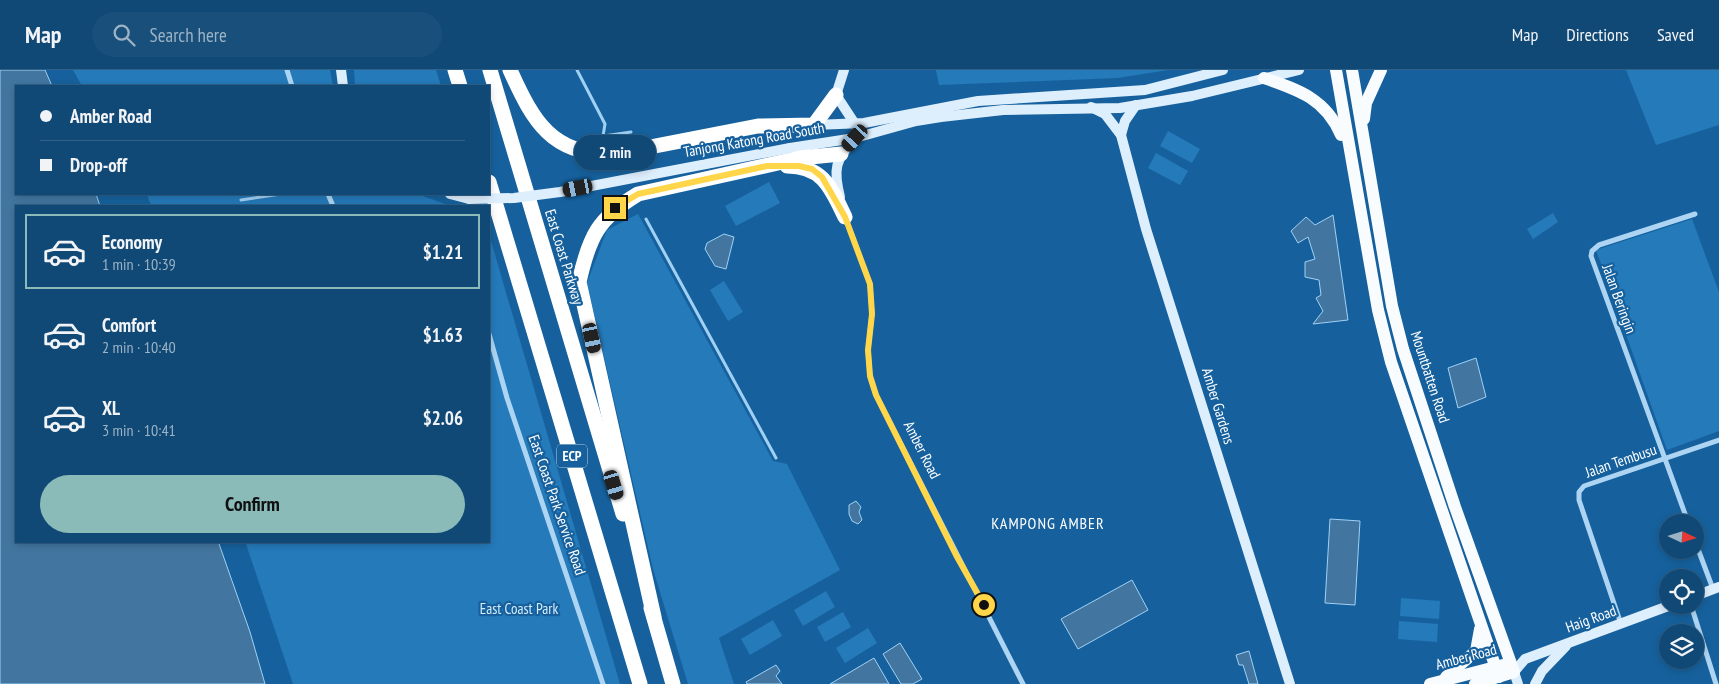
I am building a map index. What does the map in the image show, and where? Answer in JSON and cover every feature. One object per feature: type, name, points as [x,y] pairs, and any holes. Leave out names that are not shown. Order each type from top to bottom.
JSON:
[{"type":"highway","points":[[455,70],[460,85]]},
{"type":"highway","name":"East Coast Parkway","points":[[490,70],[674,684]]},
{"type":"highway","points":[[510,70],[536,120],[549,135],[571,149],[595,155],[614,154],[758,126],[814,125],[836,96]]},
{"type":"highway","points":[[767,166],[800,158],[841,154]]},
{"type":"highway","points":[[767,166],[799,166],[812,169],[822,177],[845,217]]},
{"type":"highway","name":"ECP","points":[[654,617],[579,282],[586,253],[601,224],[615,208],[638,194],[767,166]]},
{"type":"highway","name":"ECP","points":[[490,185],[640,684]]},
{"type":"main road","points":[[340,70],[343,85]]},
{"type":"main road","points":[[844,70],[836,96],[855,124]]},
{"type":"main road","name":"Tanjong Katong Road South","points":[[814,125],[855,124],[978,100],[1145,90],[1223,70]]},
{"type":"main road","name":"Tanjong Katong Road South","points":[[454,195],[469,199],[514,198],[560,192],[790,148],[855,138],[916,120],[1002,110],[1120,108],[1192,96],[1299,70]]},
{"type":"main road","name":"Mountbatten Road","points":[[1336,70],[1378,310],[1390,362],[1498,676]]},
{"type":"main road","name":"Mountbatten Road","points":[[1352,70],[1392,306],[1401,340],[1455,507],[1515,665],[1518,684]]},
{"type":"main road","points":[[1362,131],[1366,103],[1382,70]]},
{"type":"main road","points":[[1264,78],[1286,86],[1326,108],[1348,145]]},
{"type":"main road","points":[[1121,135],[1125,121],[1136,105]]},
{"type":"main road","points":[[1091,107],[1105,114],[1121,135]]},
{"type":"main road","name":"Amber Gardens","points":[[1121,135],[1146,229],[1290,684]]},
{"type":"main road","points":[[845,217],[836,176],[841,154],[855,138]]},
{"type":"main road","points":[[1704,593],[1716,589]]},
{"type":"main road","name":"Haig Road","points":[[1515,665],[1659,610]]},
{"type":"main road","points":[[1443,679],[1476,651],[1479,644],[1480,622]]},
{"type":"main road","points":[[1535,684],[1542,671],[1568,643]]},
{"type":"main road","name":"Amber Road","points":[[1475,684],[1498,676],[1515,665]]},
{"type":"main road","name":"Amber Road","points":[[1430,684],[1443,679],[1498,676]]},
{"type":"street","points":[[287,70],[292,85]]},
{"type":"street","name":"Jalan Beringin","points":[[1685,514],[1591,256],[1595,247],[1695,214]]},
{"type":"street","name":"Amber Road","points":[[845,217],[870,284],[872,314],[868,350],[870,376],[876,395],[1023,684]]},
{"type":"street","name":"East Coast Park Service Road","points":[[490,338],[507,398],[603,684]]},
{"type":"street","name":"Jalan Tembusu","points":[[1621,624],[1579,500],[1579,492],[1584,486],[1665,460],[1719,440]]},
{"type":"street","points":[[1703,559],[1716,589]]},
{"type":"street","points":[[1694,614],[1716,684]]},
{"type":"green space","points":[[73,70],[330,70],[333,85],[81,85]]},
{"type":"green space","points":[[354,70],[436,70],[441,85],[355,85]]},
{"type":"green space","points":[[936,70],[1168,70],[1118,78],[939,85]]},
{"type":"green space","points":[[1626,70],[1719,70],[1719,125],[1656,145]]},
{"type":"green space","points":[[1168,131],[1200,149],[1192,163],[1160,146]]},
{"type":"green space","points":[[1156,153],[1188,171],[1180,185],[1148,168]]},
{"type":"green space","points":[[769,182],[780,203],[736,226],[725,206]]},
{"type":"green space","points":[[147,195],[420,195],[448,205],[151,205]]},
{"type":"green space","points":[[1553,213],[1558,222],[1533,239],[1527,229]]},
{"type":"green space","points":[[638,214],[773,461],[787,464],[840,570],[719,638],[734,684],[688,684],[653,569],[587,283],[607,230]]},
{"type":"green space","points":[[1692,219],[1719,292],[1719,431],[1667,450],[1596,250]]},
{"type":"green space","name":"East Coast Park","points":[[490,237],[620,684],[293,684],[246,543],[490,543]]},
{"type":"green space","points":[[724,281],[743,312],[728,321],[710,290]]},
{"type":"green space","points":[[826,591],[835,607],[803,626],[794,610]]},
{"type":"green space","points":[[1401,598],[1440,601],[1439,619],[1400,616]]},
{"type":"green space","points":[[843,612],[851,627],[825,642],[817,627]]},
{"type":"green space","points":[[773,620],[782,636],[750,655],[741,639]]},
{"type":"green space","points":[[1399,621],[1438,624],[1437,642],[1398,639]]},
{"type":"green space","points":[[868,628],[877,643],[845,663],[836,648]]},
{"type":"shaded area","points":[[0,70],[45,70],[52,85],[15,85],[15,195],[96,195],[100,205],[15,205],[15,543],[219,543],[250,632],[265,684],[0,684]]},
{"type":"shaded area","points":[[1333,215],[1348,320],[1313,324],[1323,311],[1316,298],[1321,295],[1319,280],[1305,277],[1305,262],[1315,259],[1308,237],[1298,243],[1291,231],[1306,217],[1315,225]]},
{"type":"shaded area","points":[[724,234],[734,237],[726,269],[715,266],[705,249],[707,243]]},
{"type":"shaded area","points":[[1476,358],[1486,397],[1458,408],[1448,368]]},
{"type":"shaded area","points":[[856,501],[861,507],[859,512],[862,520],[858,524],[852,521],[849,514],[849,505]]},
{"type":"shaded area","points":[[1330,519],[1360,521],[1355,605],[1325,603]]},
{"type":"shaded area","points":[[1132,580],[1148,610],[1078,649],[1061,619]]},
{"type":"shaded area","points":[[900,643],[922,679],[913,684],[901,684],[883,654]]},
{"type":"shaded area","points":[[1249,651],[1258,684],[1249,684],[1243,665],[1239,665],[1236,655]]},
{"type":"shaded area","points":[[874,658],[889,684],[830,684]]},
{"type":"shaded area","points":[[776,665],[780,671],[776,676],[782,684],[747,684],[746,682]]},
{"type":"waterway","points":[[577,70],[605,124],[603,136]]},
{"type":"waterway","points":[[597,137],[631,132]]},
{"type":"waterway","points":[[241,200],[274,195]]},
{"type":"waterway","points":[[646,219],[776,458]]},
{"type":"district","name":"KAMPONG AMBER","points":[[1048,523]]},
{"type":"route","points":[[615,208],[638,194],[767,166],[799,166],[812,169],[822,177],[834,195],[853,233],[870,284],[872,314],[868,350],[870,376],[876,395],[956,555],[984,605]]}]
